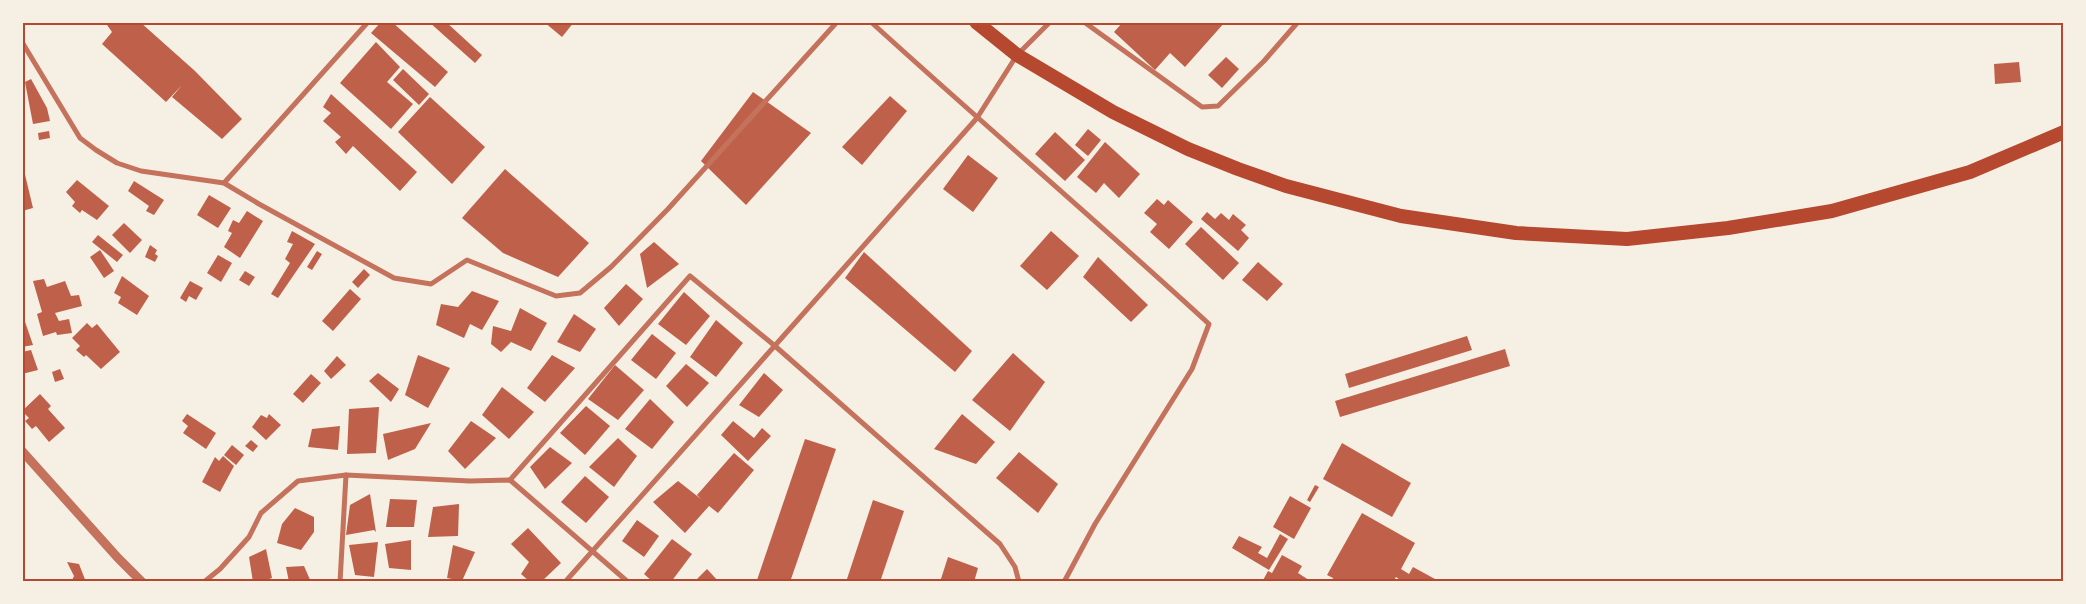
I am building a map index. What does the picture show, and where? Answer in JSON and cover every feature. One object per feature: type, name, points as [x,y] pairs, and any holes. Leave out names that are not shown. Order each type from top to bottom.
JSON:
[{"type":"highway","points":[[976,22],[1017,55],[1113,112],[1188,149],[1286,186],[1401,216],[1516,233],[1627,238],[1728,228],[1832,211],[1970,172],[2064,132]]},
{"type":"street","points":[[224,183],[368,22]]},
{"type":"street","points":[[22,42],[80,138],[117,163],[141,171],[224,183],[394,278],[432,284],[467,260],[556,296],[580,293],[611,268],[837,22]]},
{"type":"street","points":[[871,22],[977,118],[1113,235],[1209,324],[1192,369],[1095,524],[1064,582]]},
{"type":"street","points":[[565,582],[977,118],[1017,55],[1050,22]]},
{"type":"street","points":[[1084,22],[1202,107],[1218,106],[1264,62],[1298,22]]},
{"type":"street","points":[[510,480],[690,276],[775,346],[1000,544],[1015,568],[1019,582]]},
{"type":"street","points":[[22,451],[142,582]]},
{"type":"street","points":[[340,582],[346,475]]},
{"type":"street","points":[[204,582],[220,569],[249,537],[261,513],[298,481],[346,475],[470,481],[510,480],[628,582]]},
{"type":"building","points":[[105,22],[140,22],[195,71],[242,119],[222,139],[172,97],[182,85],[166,102],[102,44],[112,32]]},
{"type":"building","points":[[381,22],[392,22],[448,72],[435,87],[371,33]]},
{"type":"building","points":[[429,22],[446,22],[482,55],[475,63]]},
{"type":"building","points":[[544,22],[574,22],[562,37]]},
{"type":"building","points":[[1123,22],[1225,22],[1185,67],[1170,53],[1155,70],[1114,32]]},
{"type":"building","points":[[376,42],[400,67],[387,82],[413,104],[391,129],[340,83]]},
{"type":"building","points":[[1226,57],[1239,69],[1222,88],[1208,75]]},
{"type":"building","points":[[2019,62],[2021,82],[1995,84],[1994,64]]},
{"type":"building","points":[[403,69],[429,94],[419,105],[393,80]]},
{"type":"building","points":[[31,79],[47,108],[50,121],[33,124],[25,82]]},
{"type":"building","points":[[753,92],[811,133],[746,205],[701,161]]},
{"type":"building","points":[[331,94],[417,172],[400,191],[353,146],[346,154],[335,142],[341,137],[323,121],[331,113],[323,107]]},
{"type":"building","points":[[890,96],[907,111],[862,165],[842,147]]},
{"type":"building","points":[[430,97],[485,147],[452,184],[398,132]]},
{"type":"building","points":[[1088,129],[1101,140],[1088,156],[1075,145]]},
{"type":"building","points":[[49,131],[50,138],[39,140],[38,133]]},
{"type":"building","points":[[1055,132],[1085,160],[1065,181],[1035,154]]},
{"type":"building","points":[[1105,142],[1140,174],[1119,198],[1104,183],[1096,193],[1077,177]]},
{"type":"building","points":[[968,155],[998,178],[973,212],[943,189]]},
{"type":"building","points":[[22,162],[33,208],[22,211]]},
{"type":"building","points":[[505,169],[589,243],[558,277],[503,253],[462,218]]},
{"type":"building","points":[[77,180],[109,206],[97,220],[82,210],[80,213],[72,206],[75,202],[66,192]]},
{"type":"building","points":[[134,181],[164,200],[154,215],[146,211],[149,206],[128,191]]},
{"type":"building","points":[[209,195],[231,208],[218,228],[197,215]]},
{"type":"building","points":[[1157,199],[1164,205],[1168,200],[1193,222],[1169,249],[1150,232],[1157,224],[1144,213]]},
{"type":"building","points":[[247,211],[263,221],[240,258],[224,247],[232,233],[228,231],[233,220],[239,223]]},
{"type":"building","points":[[1207,212],[1215,219],[1221,213],[1229,220],[1233,214],[1246,225],[1241,230],[1249,238],[1238,251],[1201,219]]},
{"type":"building","points":[[124,223],[142,240],[130,253],[112,235]]},
{"type":"building","points":[[1201,227],[1239,263],[1223,280],[1185,244]]},
{"type":"building","points":[[292,231],[315,244],[278,298],[271,294],[290,263],[285,259],[293,244],[287,242]]},
{"type":"building","points":[[1051,231],[1079,256],[1047,290],[1020,266]]},
{"type":"building","points":[[98,235],[123,255],[117,262],[92,242]]},
{"type":"building","points":[[654,242],[679,264],[647,288],[640,254]]},
{"type":"building","points":[[150,245],[157,250],[155,254],[158,256],[155,262],[145,257]]},
{"type":"building","points":[[100,250],[114,271],[104,278],[90,257]]},
{"type":"building","points":[[317,251],[322,254],[312,270],[307,267]]},
{"type":"building","points":[[864,252],[972,351],[955,372],[845,278]]},
{"type":"building","points":[[218,255],[232,263],[221,282],[207,273]]},
{"type":"building","points":[[1098,257],[1148,305],[1131,322],[1083,277]]},
{"type":"building","points":[[1258,262],[1283,284],[1267,301],[1242,280]]},
{"type":"building","points":[[364,269],[370,275],[358,288],[352,282]]},
{"type":"building","points":[[245,271],[255,277],[249,286],[239,280]]},
{"type":"building","points":[[122,276],[149,296],[137,315],[118,303],[121,297],[114,293]]},
{"type":"building","points":[[44,279],[47,287],[65,281],[71,296],[79,295],[82,306],[55,313],[59,321],[69,319],[72,333],[57,335],[56,332],[43,336],[37,314],[42,312],[33,281]]},
{"type":"building","points":[[190,281],[203,288],[196,300],[189,296],[186,302],[180,298]]},
{"type":"building","points":[[626,284],[643,299],[619,326],[604,308]]},
{"type":"building","points":[[350,289],[361,299],[333,331],[322,321]]},
{"type":"building","points":[[472,291],[499,301],[482,330],[470,324],[464,338],[436,325],[441,304],[458,307]]},
{"type":"building","points":[[684,292],[710,316],[686,345],[658,324]]},
{"type":"building","points":[[520,308],[547,323],[531,351],[511,342],[501,352],[491,344],[493,326],[511,331]]},
{"type":"building","points":[[22,313],[33,345],[22,347]]},
{"type":"building","points":[[574,314],[596,329],[580,352],[557,342]]},
{"type":"building","points":[[716,320],[743,343],[716,377],[690,357]]},
{"type":"building","points":[[87,323],[92,328],[97,324],[120,352],[101,369],[86,355],[84,357],[76,350],[80,346],[72,338]]},
{"type":"building","points":[[652,334],[676,353],[656,379],[631,360]]},
{"type":"building","points":[[1467,336],[1472,350],[1349,388],[1345,374]]},
{"type":"building","points":[[1505,349],[1510,366],[1340,417],[1335,401]]},
{"type":"building","points":[[31,350],[38,370],[22,374],[22,352]]},
{"type":"building","points":[[1013,353],[1045,382],[1010,431],[972,400]]},
{"type":"building","points":[[418,355],[450,368],[428,408],[405,395]]},
{"type":"building","points":[[552,355],[575,368],[545,402],[527,388]]},
{"type":"building","points":[[337,356],[346,365],[331,379],[324,371]]},
{"type":"building","points":[[686,364],[709,383],[687,407],[666,386]]},
{"type":"building","points":[[615,365],[644,390],[618,420],[588,399]]},
{"type":"building","points":[[60,369],[64,379],[55,382],[52,372]]},
{"type":"building","points":[[378,373],[399,389],[391,402],[369,381]]},
{"type":"building","points":[[764,373],[783,390],[759,417],[739,405]]},
{"type":"building","points":[[311,374],[321,383],[303,403],[293,394]]},
{"type":"building","points":[[502,387],[534,412],[509,439],[482,415]]},
{"type":"building","points":[[40,394],[51,406],[48,409],[65,428],[49,442],[36,426],[32,429],[25,421],[29,418],[22,411]]},
{"type":"building","points":[[650,399],[674,422],[652,449],[625,429]]},
{"type":"building","points":[[586,406],[610,426],[585,455],[560,433]]},
{"type":"building","points":[[379,407],[376,453],[347,454],[349,409]]},
{"type":"building","points":[[187,414],[216,433],[206,449],[183,433],[188,426],[182,421]]},
{"type":"building","points":[[269,414],[281,425],[266,440],[252,427],[261,415],[267,418]]},
{"type":"building","points":[[962,414],[995,442],[976,464],[934,449]]},
{"type":"building","points":[[471,421],[496,438],[465,469],[448,451]]},
{"type":"building","points":[[733,421],[754,438],[762,428],[771,436],[748,461],[721,435]]},
{"type":"building","points":[[431,423],[415,449],[388,460],[383,434]]},
{"type":"building","points":[[340,426],[338,450],[308,447],[312,429]]},
{"type":"building","points":[[618,438],[637,456],[614,487],[589,467]]},
{"type":"building","points":[[805,439],[836,449],[790,582],[762,582],[757,580]]},
{"type":"building","points":[[251,440],[258,446],[253,452],[245,446]]},
{"type":"building","points":[[1342,443],[1411,483],[1392,517],[1323,479]]},
{"type":"building","points":[[232,445],[244,455],[236,465],[224,455]]},
{"type":"building","points":[[550,447],[572,463],[545,489],[530,467]]},
{"type":"building","points":[[1019,452],[1058,484],[1038,513],[996,478]]},
{"type":"building","points":[[734,453],[754,470],[718,513],[709,506],[685,533],[653,502],[678,481],[701,499],[697,495]]},
{"type":"building","points":[[223,456],[234,466],[220,492],[202,482],[215,457],[219,461]]},
{"type":"building","points":[[585,476],[609,497],[586,523],[561,502]]},
{"type":"building","points":[[1315,485],[1319,487],[1310,502],[1307,500]]},
{"type":"building","points":[[370,494],[376,532],[374,530],[346,535],[350,505]]},
{"type":"building","points":[[1290,496],[1311,508],[1294,539],[1273,527]]},
{"type":"building","points":[[390,499],[417,500],[414,527],[386,527]]},
{"type":"building","points":[[873,500],[904,511],[880,582],[846,582]]},
{"type":"building","points":[[459,504],[458,536],[428,537],[433,507]]},
{"type":"building","points":[[295,508],[314,517],[314,532],[301,550],[277,543],[282,524]]},
{"type":"building","points":[[1362,513],[1415,543],[1401,569],[1409,574],[1413,567],[1435,579],[1433,582],[1403,582],[1396,577],[1393,582],[1332,582],[1333,578],[1327,575]]},
{"type":"building","points":[[637,520],[659,536],[644,557],[622,541]]},
{"type":"building","points":[[528,528],[561,563],[541,582],[530,582],[521,574],[529,562],[511,544]]},
{"type":"building","points":[[1280,534],[1288,539],[1269,570],[1232,548],[1239,536],[1262,547],[1258,553],[1267,558]]},
{"type":"building","points":[[672,539],[692,554],[671,582],[653,582],[644,574]]},
{"type":"building","points":[[411,540],[411,570],[389,568],[385,544]]},
{"type":"building","points":[[378,542],[374,577],[355,575],[349,545]]},
{"type":"building","points":[[453,545],[475,552],[462,581],[447,578]]},
{"type":"building","points":[[266,549],[272,578],[261,582],[253,582],[249,557]]},
{"type":"building","points":[[1282,555],[1302,566],[1298,573],[1312,582],[1262,582],[1268,571],[1272,573]]},
{"type":"building","points":[[948,557],[978,568],[974,582],[940,582]]},
{"type":"building","points":[[67,562],[79,564],[86,582],[71,582],[74,576]]},
{"type":"building","points":[[304,566],[311,582],[289,582],[286,567]]},
{"type":"building","points":[[707,569],[719,582],[694,582]]}]
